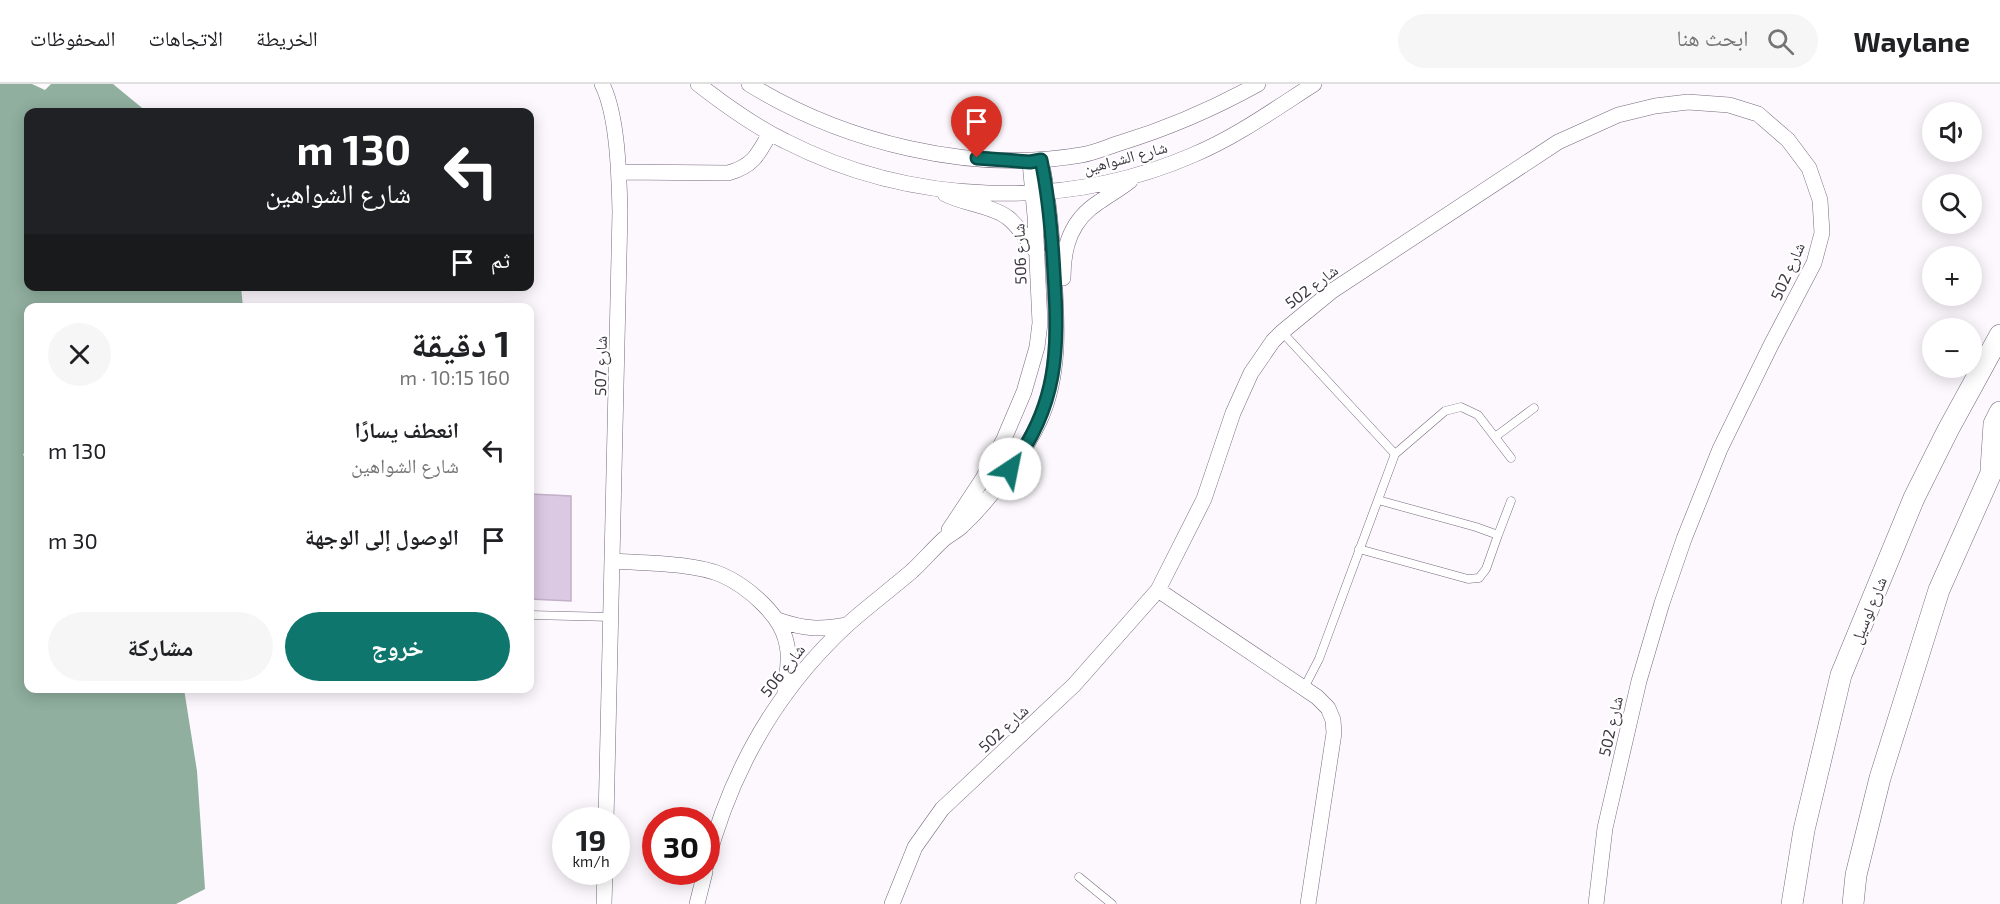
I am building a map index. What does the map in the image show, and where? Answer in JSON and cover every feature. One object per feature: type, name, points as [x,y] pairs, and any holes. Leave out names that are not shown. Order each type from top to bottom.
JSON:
[{"type":"street","name":"شارع 507","points":[[602,84],[609,98],[619,172],[620,212],[606,807]]},
{"type":"street","name":"شارع الشواهين","points":[[698,84],[770,134],[814,155],[864,173],[903,183],[938,189],[999,193],[1092,186],[1136,175],[1195,154],[1243,128],[1314,84]]},
{"type":"street","name":"شارع الشواهين","points":[[749,84],[772,98],[820,119],[878,140],[922,151],[989,160],[1035,161],[1083,155],[1164,130],[1202,114],[1258,84]]},
{"type":"street","name":"شارع 502","points":[[892,904],[915,847],[942,809],[1074,685],[1158,590],[1204,499],[1233,413],[1251,373],[1282,332],[1332,291],[1558,142],[1618,115],[1655,106],[1688,102],[1729,105],[1758,114],[1788,140],[1809,168],[1820,200],[1822,233],[1814,263],[1720,449],[1677,560],[1640,681],[1626,736],[1605,828],[1596,904]]},
{"type":"street","points":[[619,172],[728,173],[741,169],[753,161],[770,134]]},
{"type":"street","name":"شارع 506","points":[[720,821],[726,802],[755,738],[785,693],[815,657],[847,626],[914,569],[945,538],[962,526],[1017,459],[1040,420],[1053,377],[1056,303],[1052,224],[1041,191],[1035,161]]},
{"type":"street","name":"شارع 506","points":[[1056,303],[1062,292],[1066,248],[1074,225],[1088,209],[1121,188],[1136,175]]},
{"type":"street","points":[[938,189],[958,200],[1007,217],[1037,253]]},
{"type":"street","name":"شارع 506","points":[[945,538],[954,520],[982,480],[1004,439],[1029,376],[1037,347],[1040,323],[1037,253],[1041,191]]},
{"type":"street","name":"شارع لوسيل","points":[[1792,904],[1804,830],[1841,675],[1914,498],[2000,335]]},
{"type":"street","points":[[1852,904],[1856,875],[1880,778],[1939,590],[1995,463],[1994,424],[2000,412]]},
{"type":"street","points":[[613,561],[672,566],[720,574],[753,594],[778,620],[788,654],[785,693]]},
{"type":"street","points":[[1158,590],[1317,697],[1328,708],[1333,720],[1334,733],[1308,904]]},
{"type":"street","points":[[778,620],[804,628],[824,629],[847,626]]},
{"type":"street","points":[[604,904],[605,885]]},
{"type":"street","points":[[697,904],[702,885]]},
{"type":"lane","points":[[1282,332],[1395,454]]},
{"type":"lane","points":[[1304,688],[1319,659],[1395,454],[1445,411],[1461,407],[1478,415],[1511,458]]},
{"type":"lane","points":[[1495,437],[1533,408]]},
{"type":"lane","points":[[1378,500],[1498,535]]},
{"type":"lane","points":[[1359,549],[1468,579],[1479,578],[1486,569],[1511,501]]},
{"type":"lane","points":[[534,615],[612,617]]},
{"type":"lane","points":[[1079,877],[1112,904]]},
{"type":"shaded area","points":[[0,84],[32,84],[45,90],[51,84],[113,84],[142,108],[24,108],[24,291],[241,291],[243,303],[24,303],[24,693],[185,693],[197,771],[205,889],[176,904],[0,904]]},
{"type":"building","points":[[534,494],[571,496],[571,601],[534,599]]},
{"type":"route","points":[[977,158],[1030,162],[1041,160],[1052,224],[1057,320],[1053,377],[1040,420],[1010,469]]}]
